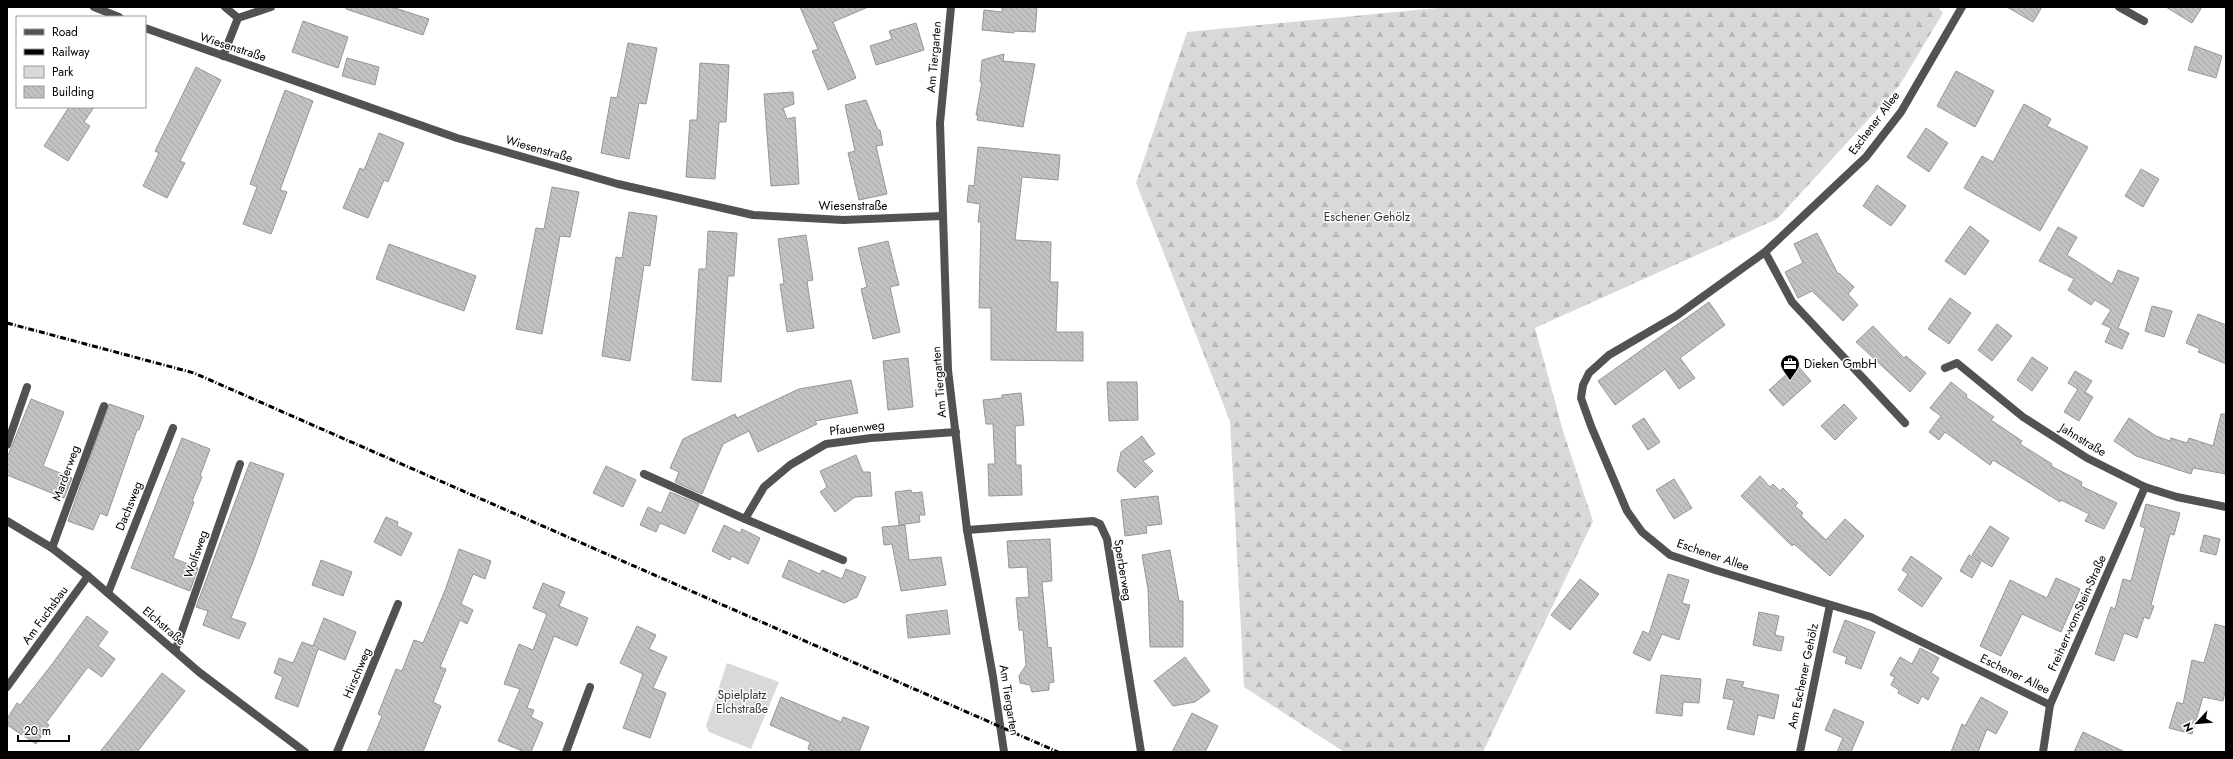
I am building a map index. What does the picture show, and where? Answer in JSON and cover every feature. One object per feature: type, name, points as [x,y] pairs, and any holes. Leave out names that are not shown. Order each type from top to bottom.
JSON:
[{"type":"street","points":[[94,7],[116,16]]},
{"type":"street","points":[[225,7],[238,18]]},
{"type":"street","points":[[238,18],[271,7]]},
{"type":"street","name":"Am Tiergarten","points":[[951,7],[940,123],[948,370],[967,530],[994,678],[1004,752]]},
{"type":"street","points":[[2119,7],[2144,21]]},
{"type":"street","name":"Eschener Allee","points":[[1958,9],[1901,112],[1866,157],[1765,252],[1676,316],[1609,355],[1589,373],[1583,385],[1581,398],[1591,426],[1627,511],[1642,532],[1670,555],[1871,617],[2050,705]]},
{"type":"street","points":[[223,56],[238,18]]},
{"type":"street","name":"Wiesenstraße","points":[[146,28],[325,90],[457,138],[618,184],[753,216],[843,220],[942,216]]},
{"type":"street","points":[[1765,252],[1792,302],[1905,423]]},
{"type":"street","name":"Jahnstraße","points":[[1945,368],[1956,363],[2023,417],[2087,458],[2145,487],[2177,497],[2226,507]]},
{"type":"street","points":[[7,445],[28,388]]},
{"type":"street","name":"Marderweg","points":[[52,548],[104,406]]},
{"type":"street","name":"Dachsweg","points":[[108,593],[173,428]]},
{"type":"street","name":"Pfauenweg","points":[[745,519],[764,487],[790,465],[826,444],[871,438],[956,432]]},
{"type":"street","name":"Wolfsweg","points":[[175,651],[240,464]]},
{"type":"street","points":[[644,474],[745,519],[843,560]]},
{"type":"street","name":"Freiherr-vom-Stein-Straße","points":[[2043,752],[2050,705],[2145,487]]},
{"type":"street","name":"Elchstraße","points":[[7,521],[52,548],[88,576],[245,709],[305,752]]},
{"type":"street","name":"Sperberweg","points":[[967,530],[1093,521],[1100,524],[1107,540],[1141,752]]},
{"type":"street","name":"Am Fuchsbau","points":[[7,687],[88,576]]},
{"type":"street","name":"Hirschweg","points":[[337,752],[398,604]]},
{"type":"street","name":"Am Eschener Gehölz","points":[[1800,752],[1830,605]]},
{"type":"street","points":[[566,752],[590,687]]},
{"type":"green space","name":"Eschener Gehölz","points":[[1448,7],[1938,7],[1943,13],[1899,86],[1777,219],[1535,328],[1563,431],[1593,521],[1483,752],[1344,752],[1244,687],[1230,421],[1136,183],[1187,32]]},
{"type":"green space","name":"Spielplatz Elchstraße","points":[[727,663],[779,682],[751,749],[709,732],[706,726]]},
{"type":"building","points":[[346,7],[392,7],[429,19],[423,35],[346,9]]},
{"type":"building","points":[[800,7],[868,7],[833,22],[856,78],[828,90],[812,51],[818,49]]},
{"type":"building","points":[[1002,7],[1037,7],[1035,32],[1014,31],[1014,33],[982,30],[984,10],[1002,12]]},
{"type":"building","points":[[2007,7],[2042,7],[2033,22]]},
{"type":"building","points":[[2166,7],[2202,7],[2192,23]]},
{"type":"building","points":[[303,21],[348,37],[338,68],[292,52]]},
{"type":"building","points":[[916,23],[924,50],[876,65],[870,46],[892,39],[889,31]]},
{"type":"building","points":[[628,43],[657,48],[646,104],[639,103],[629,159],[601,153],[611,97],[617,98]]},
{"type":"building","points":[[2195,46],[2222,56],[2216,78],[2188,70]]},
{"type":"building","points":[[1004,54],[1003,61],[1035,64],[1023,127],[977,120],[978,115],[976,115],[982,82],[980,82],[982,60]]},
{"type":"building","points":[[347,58],[379,67],[375,85],[342,76]]},
{"type":"building","points":[[700,63],[729,65],[726,122],[719,122],[715,179],[686,177],[690,120],[697,120]]},
{"type":"building","points":[[196,67],[221,80],[180,161],[185,163],[167,198],[143,186],[159,153],[155,151]]},
{"type":"building","points":[[1956,71],[1994,91],[1975,127],[1937,106]]},
{"type":"building","points":[[285,90],[313,101],[280,190],[287,192],[271,234],[243,224],[257,187],[250,184]]},
{"type":"building","points":[[793,92],[794,104],[783,108],[787,119],[795,117],[799,184],[771,186],[764,94]]},
{"type":"building","points":[[866,100],[878,130],[880,130],[883,145],[876,146],[887,194],[859,200],[848,153],[855,151],[845,105]]},
{"type":"building","points":[[2024,104],[2051,119],[2047,126],[2088,147],[2040,231],[1964,188],[1982,156],[1993,162]]},
{"type":"building","points":[[68,108],[93,108],[84,122],[90,126],[68,161],[44,146]]},
{"type":"building","points":[[1926,128],[1948,143],[1929,172],[1907,157]]},
{"type":"building","points":[[379,133],[404,143],[388,182],[384,180],[368,218],[343,208],[360,168],[364,170]]},
{"type":"building","points":[[978,147],[1060,155],[1058,180],[1022,177],[1015,240],[1051,242],[1050,282],[1058,282],[1056,332],[1083,332],[1083,361],[991,360],[991,308],[979,308],[981,222],[978,222],[980,204],[967,202],[969,185],[974,186]]},
{"type":"building","points":[[2141,169],[2159,179],[2143,207],[2125,196]]},
{"type":"building","points":[[1877,185],[1906,206],[1891,226],[1863,206]]},
{"type":"building","points":[[552,187],[579,192],[570,237],[560,236],[542,334],[516,329],[536,228],[544,229]]},
{"type":"building","points":[[629,212],[657,216],[650,266],[644,265],[630,361],[602,356],[616,257],[622,258]]},
{"type":"building","points":[[1970,226],[1989,241],[1965,275],[1945,261]]},
{"type":"building","points":[[2058,227],[2077,237],[2067,255],[2112,284],[2118,270],[2139,278],[2118,328],[2129,333],[2122,349],[2105,342],[2111,328],[2102,324],[2111,310],[2095,300],[2091,305],[2068,290],[2074,279],[2039,261]]},
{"type":"building","points":[[708,231],[737,233],[734,276],[728,276],[721,382],[692,380],[699,269],[706,269]]},
{"type":"building","points":[[1817,233],[1838,274],[1839,273],[1854,287],[1848,294],[1858,305],[1843,321],[1812,291],[1798,298],[1785,272],[1803,263],[1794,244]]},
{"type":"building","points":[[806,235],[813,280],[807,281],[814,328],[787,332],[780,284],[784,284],[778,239]]},
{"type":"building","points":[[888,241],[899,285],[890,287],[900,332],[873,339],[861,289],[867,287],[858,248]]},
{"type":"building","points":[[389,244],[476,276],[464,311],[376,279]]},
{"type":"building","points":[[1950,298],[1971,313],[1949,344],[1928,329]]},
{"type":"building","points":[[1709,302],[1725,325],[1680,358],[1695,378],[1679,389],[1665,369],[1615,405],[1598,381]]},
{"type":"building","points":[[2152,306],[2172,311],[2164,337],[2145,331]]},
{"type":"building","points":[[2198,314],[2226,325],[2226,364],[2198,352],[2200,349],[2186,343]]},
{"type":"building","points":[[1997,324],[2012,336],[1992,361],[1978,350]]},
{"type":"building","points":[[1873,326],[1904,358],[1906,356],[1926,373],[1910,392],[1856,342]]},
{"type":"building","points":[[2032,357],[2048,368],[2032,391],[2017,380]]},
{"type":"building","points":[[908,358],[913,407],[888,410],[883,361]]},
{"type":"building","points":[[1797,365],[1811,381],[1783,406],[1769,390]]},
{"type":"building","points":[[2075,371],[2092,381],[2085,392],[2093,397],[2079,421],[2064,412],[2078,389],[2068,383]]},
{"type":"building","points":[[851,380],[858,413],[815,421],[817,424],[758,452],[749,431],[723,444],[702,494],[675,482],[679,472],[670,468],[683,439],[735,414],[737,418],[799,389]]},
{"type":"building","points":[[1107,382],[1137,382],[1138,420],[1109,421]]},
{"type":"building","points":[[1951,382],[1967,395],[1966,397],[1994,417],[1991,420],[2022,441],[2020,444],[2052,464],[2051,466],[2082,482],[2081,486],[2117,503],[2104,529],[2085,521],[2089,514],[2061,500],[2060,502],[1993,460],[1990,465],[1945,432],[1939,440],[1929,432],[1941,416],[1930,408]]},
{"type":"building","points":[[1021,393],[1024,425],[1015,426],[1016,465],[1021,465],[1022,495],[989,496],[988,464],[995,464],[993,424],[986,424],[983,400],[1002,398],[1002,395]]},
{"type":"building","points":[[31,399],[64,412],[43,466],[72,478],[64,498],[7,475],[7,458]]},
{"type":"building","points":[[109,404],[144,416],[139,430],[137,430],[107,516],[100,513],[93,530],[68,521]]},
{"type":"building","points":[[1844,404],[1857,418],[1835,440],[1821,426]]},
{"type":"building","points":[[2221,414],[2226,414],[2226,474],[2193,468],[2191,474],[2136,456],[2114,441],[2129,418],[2156,436],[2170,441],[2171,438],[2187,443],[2189,438],[2213,446]]},
{"type":"building","points":[[1644,418],[1660,442],[1648,450],[1632,426]]},
{"type":"building","points":[[1142,436],[1155,454],[1143,461],[1153,471],[1135,488],[1117,471],[1121,452]]},
{"type":"building","points":[[182,438],[210,449],[200,476],[202,477],[192,501],[194,502],[173,558],[198,568],[190,591],[131,568]]},
{"type":"building","points":[[856,455],[863,472],[870,472],[872,496],[855,497],[835,512],[820,492],[827,487],[820,471]]},
{"type":"building","points":[[250,462],[284,474],[254,559],[231,618],[246,623],[239,639],[203,625],[208,611],[196,607]]},
{"type":"building","points":[[606,466],[636,480],[623,507],[593,493]]},
{"type":"building","points":[[1760,476],[1770,487],[1773,484],[1780,491],[1783,488],[1798,503],[1795,506],[1803,513],[1801,516],[1826,540],[1845,519],[1864,536],[1830,576],[1794,544],[1792,546],[1741,496]]},
{"type":"building","points":[[1674,479],[1692,508],[1674,519],[1656,490]]},
{"type":"building","points":[[911,490],[912,493],[922,492],[925,515],[919,515],[920,522],[899,525],[895,492]]},
{"type":"building","points":[[670,492],[699,504],[685,534],[660,523],[656,532],[640,525],[648,507],[661,513]]},
{"type":"building","points":[[1158,496],[1162,524],[1146,526],[1147,533],[1125,536],[1121,500]]},
{"type":"building","points":[[2146,504],[2180,513],[2174,535],[2170,534],[2151,605],[2154,606],[2149,619],[2144,617],[2137,638],[2124,633],[2114,661],[2095,654],[2111,607],[2115,609],[2123,579],[2131,581],[2145,528],[2140,526]]},
{"type":"building","points":[[386,517],[398,522],[397,526],[412,533],[401,556],[374,542]]},
{"type":"building","points":[[724,525],[740,533],[742,529],[760,538],[748,564],[732,556],[730,560],[712,551]]},
{"type":"building","points":[[905,525],[909,560],[941,557],[946,585],[901,591],[892,544],[884,545],[882,527]]},
{"type":"building","points":[[1990,526],[2009,538],[1992,567],[1972,555]]},
{"type":"building","points":[[2204,535],[2220,539],[2216,555],[2200,551]]},
{"type":"building","points":[[1050,539],[1052,581],[1042,582],[1048,648],[1051,647],[1054,682],[1049,683],[1049,690],[1032,692],[1030,685],[1020,683],[1019,676],[1026,665],[1023,630],[1019,630],[1016,598],[1029,597],[1027,567],[1009,568],[1007,541]]},
{"type":"building","points":[[459,549],[491,561],[485,579],[473,574],[461,604],[473,610],[467,624],[460,620],[440,667],[446,669],[433,702],[441,706],[423,752],[367,752],[382,716],[378,714],[396,669],[402,671],[414,640],[423,643],[446,588]]},
{"type":"building","points":[[1170,550],[1179,601],[1183,601],[1183,647],[1150,647],[1148,589],[1142,555]]},
{"type":"building","points":[[1969,555],[1981,562],[1972,578],[1960,571]]},
{"type":"building","points":[[1911,556],[1942,578],[1922,607],[1898,590],[1908,574],[1902,570]]},
{"type":"building","points":[[321,560],[352,572],[343,596],[312,585]]},
{"type":"building","points":[[789,560],[820,574],[822,570],[842,579],[846,569],[866,577],[857,597],[844,603],[782,577]]},
{"type":"building","points":[[1668,574],[1689,580],[1682,603],[1690,605],[1679,640],[1662,634],[1650,661],[1633,653],[1643,631],[1649,634]]},
{"type":"building","points":[[2056,578],[2080,589],[2061,632],[2022,614],[2001,656],[1980,646],[2010,580],[2047,598]]},
{"type":"building","points":[[1580,579],[1599,594],[1570,630],[1551,615]]},
{"type":"building","points":[[543,583],[565,592],[559,606],[588,618],[577,646],[554,636],[527,708],[534,710],[531,717],[543,723],[531,752],[525,752],[498,741],[520,689],[504,684],[519,644],[533,650],[547,614],[533,608]]},
{"type":"building","points":[[947,610],[950,634],[908,638],[906,615]]},
{"type":"building","points":[[1759,612],[1779,616],[1775,635],[1784,637],[1781,651],[1753,645]]},
{"type":"building","points":[[87,616],[108,632],[98,646],[115,659],[102,677],[88,667],[46,723],[49,725],[36,744],[7,725],[7,719],[17,703],[20,705],[53,663]]},
{"type":"building","points":[[324,618],[356,632],[345,660],[318,649],[298,707],[275,698],[283,677],[274,673],[279,658],[293,663],[302,642],[313,646]]},
{"type":"building","points":[[1845,620],[1875,632],[1861,669],[1845,663],[1847,657],[1833,652]]},
{"type":"building","points":[[2215,624],[2226,627],[2226,688],[2223,701],[2203,697],[2192,734],[2169,728],[2177,702],[2183,704],[2192,660],[2204,663]]},
{"type":"building","points":[[637,626],[656,635],[649,649],[667,657],[653,688],[666,693],[650,738],[623,728],[643,674],[620,663]]},
{"type":"building","points":[[1920,648],[1939,658],[1931,673],[1939,678],[1928,700],[1922,696],[1918,704],[1898,693],[1899,690],[1891,685],[1895,677],[1890,675],[1900,657],[1912,664]]},
{"type":"building","points":[[1185,657],[1210,691],[1195,702],[1173,706],[1154,681]]},
{"type":"building","points":[[162,673],[185,691],[137,752],[100,752]]},
{"type":"building","points":[[1661,675],[1701,679],[1699,703],[1683,702],[1682,716],[1656,713]]},
{"type":"building","points":[[1727,679],[1744,682],[1742,687],[1779,695],[1774,719],[1758,715],[1754,735],[1727,729],[1734,700],[1723,698]]},
{"type":"building","points":[[781,697],[841,722],[843,717],[869,727],[859,752],[815,752],[808,749],[810,742],[770,725]]},
{"type":"building","points":[[1981,697],[2008,712],[1996,734],[1987,729],[1978,752],[1951,752],[1962,724],[1965,726]]},
{"type":"building","points":[[1834,709],[1864,722],[1851,752],[1837,752],[1843,738],[1825,730]]},
{"type":"building","points":[[1192,713],[1218,726],[1205,752],[1172,752]]},
{"type":"building","points":[[2083,732],[2125,752],[2074,752]]},
{"type":"railway","points":[[7,323],[194,373],[1058,752]]},
{"type":"place","name":"Dieken GmbH","points":[[1790,381]]}]
